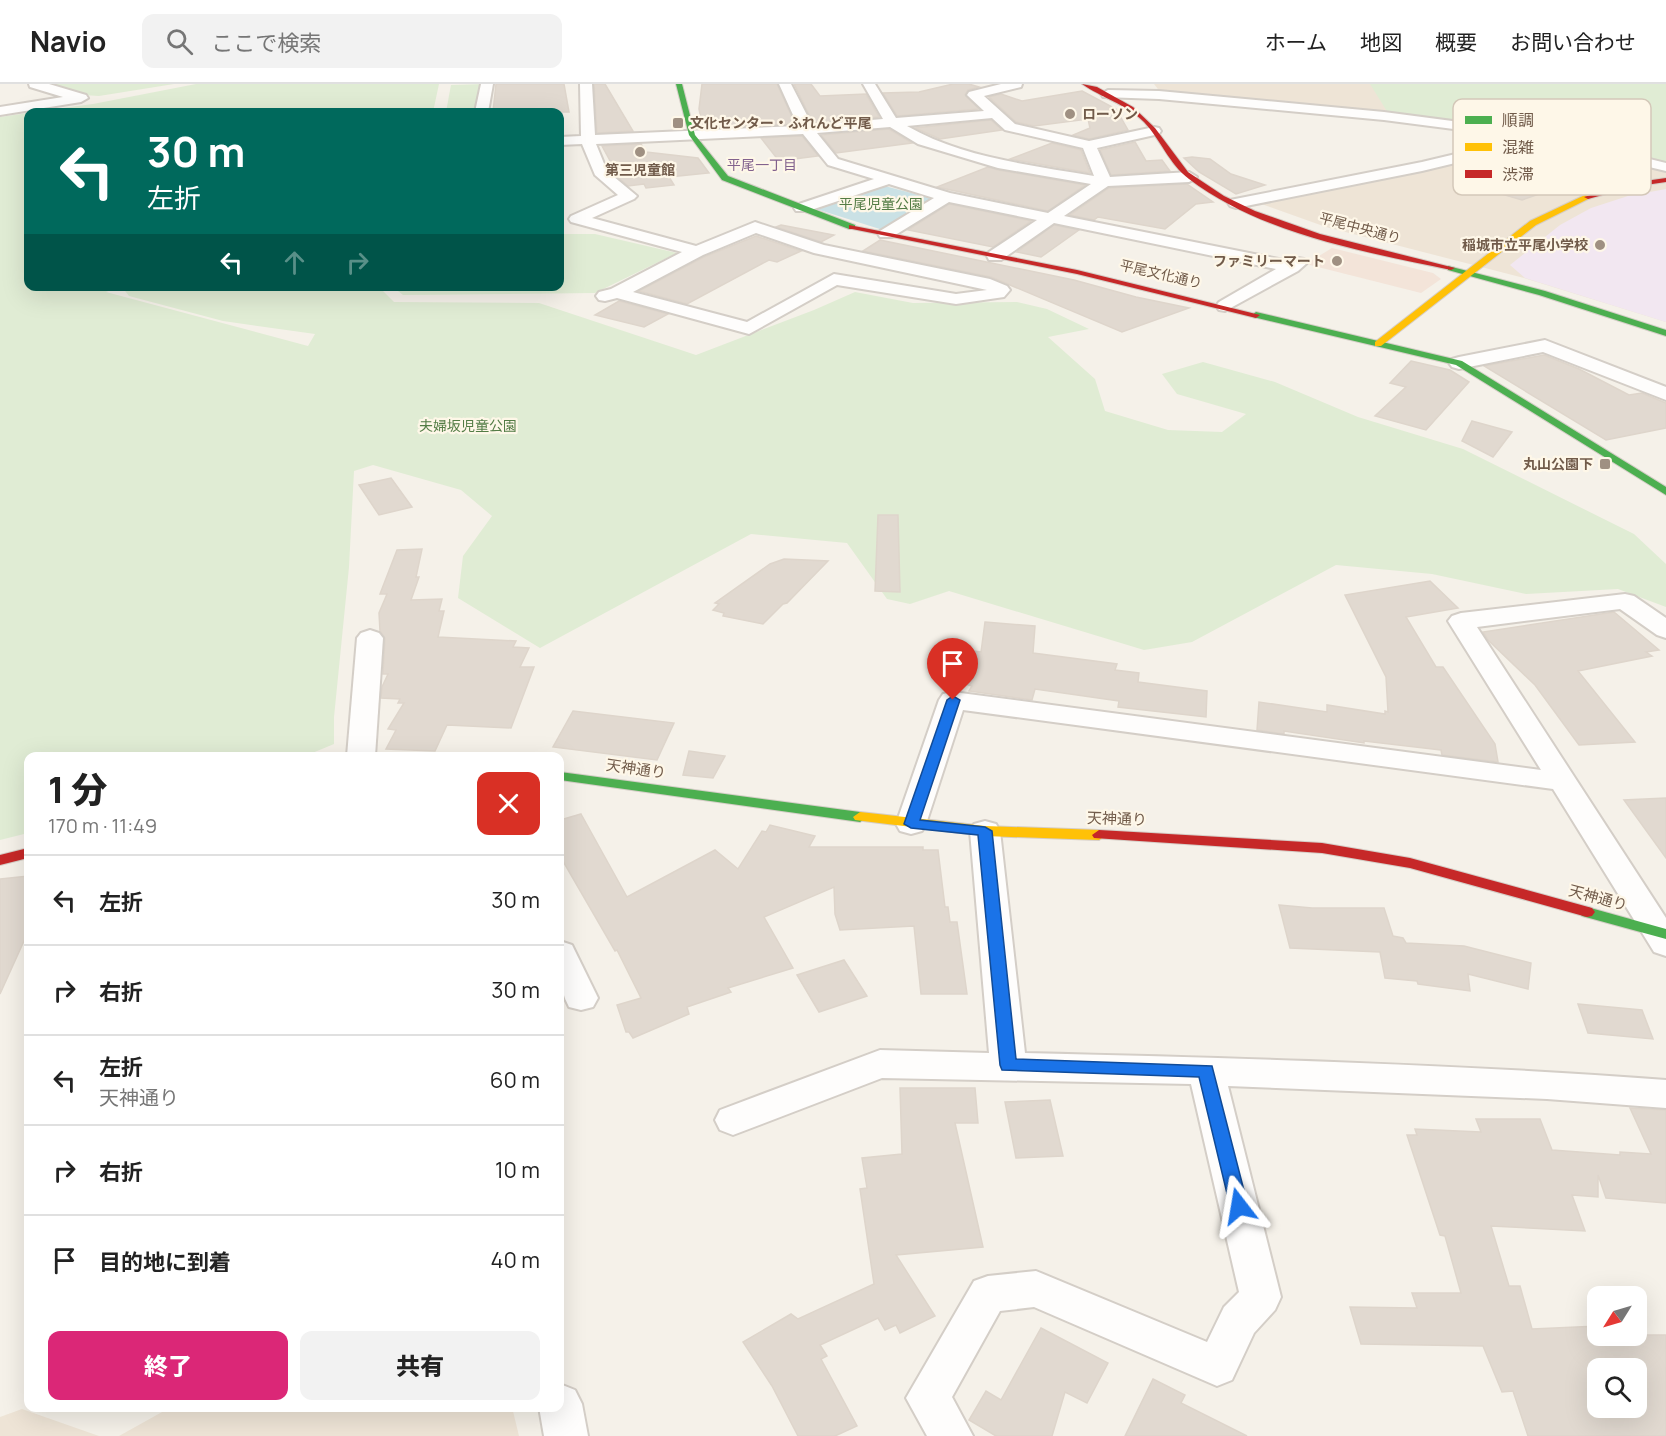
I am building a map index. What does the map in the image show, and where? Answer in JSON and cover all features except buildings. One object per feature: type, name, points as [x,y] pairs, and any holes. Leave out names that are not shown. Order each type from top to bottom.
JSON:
[{"type":"street","points":[[0,111],[81,98],[36,84]]},
{"type":"street","points":[[483,108],[487,84]]},
{"type":"street","points":[[586,84],[584,126],[601,174],[629,196],[577,219],[697,251],[755,227],[820,249],[984,283],[1001,290],[985,296],[956,299],[834,279],[749,328],[611,294],[697,251]]},
{"type":"street","name":"平尾文化通り","points":[[679,84],[692,135],[724,178],[853,227],[1225,306],[1459,363],[1666,492]]},
{"type":"street","points":[[785,84],[807,130],[833,162],[947,197],[1051,219],[1296,264],[1225,306]]},
{"type":"street","points":[[869,84],[891,122],[923,141],[1003,165],[1104,182],[1190,177]]},
{"type":"street","points":[[1011,84],[974,95],[1010,127],[1089,145],[1154,130]]},
{"type":"street","name":"平尾中央通り","points":[[1085,84],[1108,94],[1136,112],[1154,130],[1164,150],[1190,177],[1206,189],[1236,203],[1312,233],[1554,296],[1666,333]]},
{"type":"street","points":[[1108,94],[1159,95],[1349,112],[1453,125]]},
{"type":"street","points":[[564,141],[807,130],[996,114]]},
{"type":"street","points":[[1089,145],[1104,182]]},
{"type":"street","points":[[1236,203],[1453,161]]},
{"type":"street","points":[[1651,163],[1666,167]]},
{"type":"street","points":[[802,208],[887,180]]},
{"type":"street","points":[[1651,182],[1666,180]]},
{"type":"street","points":[[995,256],[1104,182]]},
{"type":"street","points":[[1378,344],[1533,223],[1552,212],[1594,195]]},
{"type":"street","points":[[886,234],[947,197]]},
{"type":"street","points":[[1459,363],[1545,346],[1666,394]]},
{"type":"street","points":[[1664,936],[1461,621],[1625,601],[1666,630]]},
{"type":"street","points":[[361,752],[370,638]]},
{"type":"street","points":[[911,824],[953,700],[1564,782]]},
{"type":"street","name":"天神通り","points":[[564,777],[911,824],[985,831],[1163,837],[1322,848],[1410,863],[1664,936]]},
{"type":"street","points":[[985,831],[1008,1065]]},
{"type":"street","points":[[0,860],[24,855]]},
{"type":"street","points":[[564,962],[581,998]]},
{"type":"street","points":[[733,1120],[880,1064],[1206,1071],[1547,1085],[1666,1094]]},
{"type":"street","points":[[951,1436],[928,1398],[988,1294],[1036,1289],[1216,1366],[1239,1320],[1262,1297],[1206,1071]]},
{"type":"street","points":[[562,1412],[566,1436]]},
{"type":"shaded area","points":[[1154,84],[1666,84],[1666,322],[1524,278],[1326,227],[1256,202],[1453,159],[1453,195],[1651,195],[1651,99],[1453,99],[1453,127],[1161,93]]},
{"type":"shaded area","name":"稲城市立平尾小学校","points":[[1666,189],[1666,322],[1525,278],[1510,265],[1560,225],[1591,208],[1628,196],[1651,195],[1651,192]]},
{"type":"shaded area","points":[[1332,248],[1433,273],[1441,279],[1421,293],[1306,264]]},
{"type":"shaded area","points":[[22,1409],[24,1412],[31,1412],[99,1436],[0,1436],[0,1417]]},
{"type":"shaded area","points":[[162,1412],[513,1412],[519,1436],[119,1436]]},
{"type":"green space","points":[[44,84],[174,84],[99,96],[82,95]]},
{"type":"green space","points":[[196,84],[439,84],[434,108],[63,108]]},
{"type":"green space","points":[[485,84],[478,108],[447,108],[451,85]]},
{"type":"green space","points":[[1370,84],[1666,84],[1666,164],[1651,161],[1651,99],[1453,99],[1453,125],[1388,113]]},
{"type":"green space","name":"夫婦坂児童公園","points":[[24,114],[24,291],[108,291],[106,292],[308,346],[315,334],[223,321],[129,296],[125,291],[383,291],[394,302],[539,303],[696,355],[855,292],[913,303],[1017,302],[1047,309],[1089,329],[1048,337],[1095,379],[1105,411],[1168,430],[1222,432],[1246,414],[1177,394],[1162,374],[1203,362],[1275,382],[1358,417],[1463,449],[1634,534],[1666,564],[1666,607],[1618,589],[1526,594],[1432,574],[1336,565],[1192,642],[1144,650],[949,591],[910,604],[887,599],[847,543],[751,534],[540,648],[458,598],[463,556],[492,516],[461,490],[373,465],[354,471],[349,567],[334,717],[334,744],[315,752],[24,752],[24,834],[0,840],[0,117]]},
{"type":"green space","points":[[564,234],[595,234],[677,253],[595,293],[403,295],[398,291],[564,291]]},
{"type":"water","name":"平尾児童公園","points":[[881,185],[934,199],[883,230],[813,208]]},
{"type":"traffic: fast","points":[[679,84],[692,135],[725,178],[852,227]]},
{"type":"traffic: fast","points":[[1451,268],[1542,293],[1666,333]]},
{"type":"traffic: fast","points":[[1256,315],[1459,363],[1666,492]]},
{"type":"traffic: fast","points":[[564,777],[860,817]]},
{"type":"traffic: fast","points":[[1587,912],[1666,934]]},
{"type":"traffic: slow","points":[[1378,344],[1533,223],[1588,197]]},
{"type":"traffic: slow","points":[[860,817],[985,831],[1099,835]]},
{"type":"traffic: jam","points":[[1085,84],[1113,97],[1139,114],[1153,129],[1180,168],[1222,197],[1252,212],[1317,236],[1451,268]]},
{"type":"traffic: jam","points":[[1651,182],[1666,180]]},
{"type":"traffic: jam","points":[[1588,197],[1595,195]]},
{"type":"traffic: jam","points":[[852,227],[1077,272],[1256,315]]},
{"type":"traffic: jam","points":[[1099,835],[1322,848],[1410,863],[1587,912]]},
{"type":"traffic: jam","points":[[0,860],[24,854]]},
{"type":"place","name":"ローソン","points":[[1070,114]]},
{"type":"place","name":"文化センター・ふれんど平尾","points":[[678,123]]},
{"type":"place","name":"第三児童館","points":[[640,152]]},
{"type":"place","name":"稲城市立平尾小学校","points":[[1600,245]]},
{"type":"place","name":"ファミリーマート","points":[[1337,261]]},
{"type":"place","name":"丸山公園下","points":[[1605,464]]},
{"type":"district","name":"平尾一丁目","points":[[762,165]]},
{"type":"route","points":[[953,700],[911,824],[985,831],[1008,1065],[1206,1071],[1239,1206]]}]
